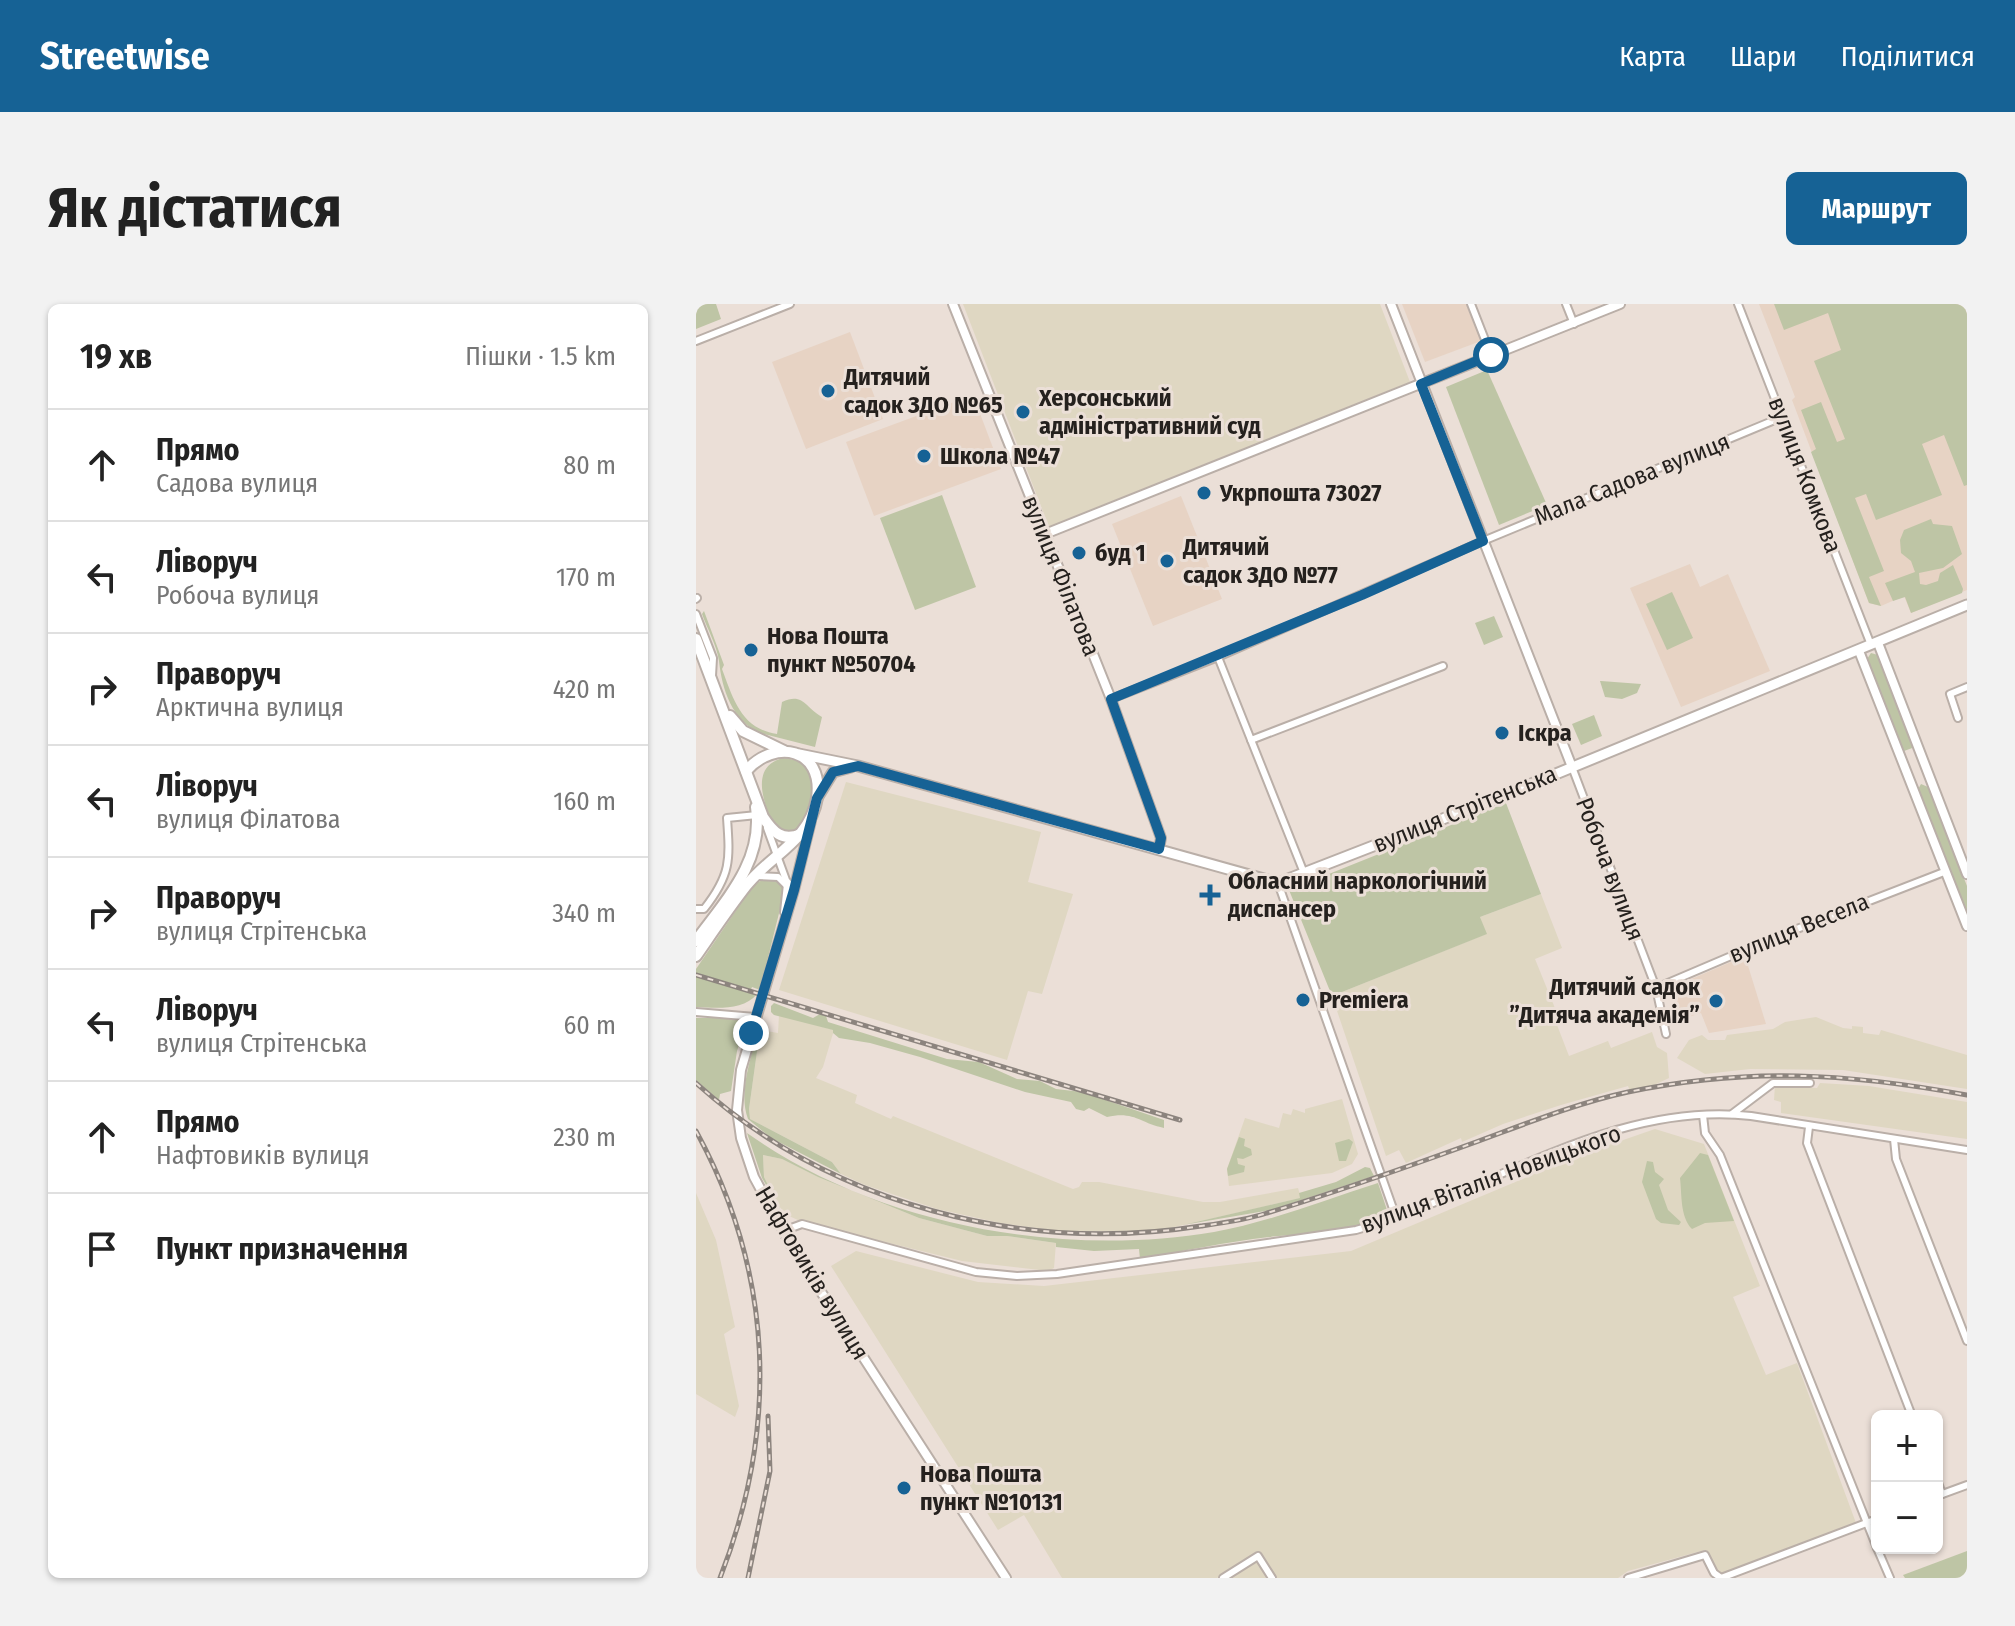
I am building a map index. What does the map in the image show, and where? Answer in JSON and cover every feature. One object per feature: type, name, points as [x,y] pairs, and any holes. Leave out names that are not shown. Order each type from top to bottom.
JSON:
[{"type":"main road","name":"вулиця Стрітенська","points":[[1278,883],[1572,767],[1967,605]]},
{"type":"main road","points":[[696,639],[760,816],[749,864],[696,941]]},
{"type":"main road","points":[[721,704],[743,731],[784,751],[858,766],[1278,883]]},
{"type":"main road","points":[[746,771],[761,759],[784,751]]},
{"type":"main road","points":[[799,754],[816,774],[817,798]]},
{"type":"main road","points":[[696,956],[754,876],[802,834],[812,817],[817,798],[833,772],[858,766]]},
{"type":"main road","points":[[760,816],[781,836],[792,838],[802,834]]},
{"type":"street","points":[[696,341],[790,304]]},
{"type":"street","name":"вулиця Філатова","points":[[953,304],[1111,699],[1161,838],[1159,849]]},
{"type":"street","name":"Робоча вулиця","points":[[1391,304],[1656,988],[1666,1034]]},
{"type":"street","points":[[1471,304],[1491,355]]},
{"type":"street","points":[[1566,304],[1574,324]]},
{"type":"street","points":[[1045,534],[1620,304]]},
{"type":"street","name":"вулиця Комкова","points":[[1738,304],[1967,874]]},
{"type":"street","name":"Мала Садова вулиця","points":[[1111,699],[1218,657],[1483,541],[1782,417]]},
{"type":"street","points":[[696,614],[713,658],[712,680]]},
{"type":"street","points":[[1859,651],[1967,926]]},
{"type":"street","points":[[1218,657],[1304,873]]},
{"type":"street","points":[[1251,740],[1443,666]]},
{"type":"street","points":[[1958,718],[1950,694],[1967,687]]},
{"type":"street","points":[[696,909],[704,909],[718,892],[727,872],[727,818],[760,816],[790,889]]},
{"type":"street","name":"Нафтовиків вулиця","points":[[812,817],[741,1070],[737,1110],[739,1128],[750,1168],[783,1231],[1006,1578]]},
{"type":"street","name":"вулиця Весела","points":[[1656,988],[1810,923],[1944,872]]},
{"type":"street","points":[[754,876],[768,874],[778,877],[790,889]]},
{"type":"street","points":[[1278,883],[1326,1011],[1396,1217]]},
{"type":"street","points":[[696,1012],[755,1017]]},
{"type":"street","points":[[1732,1114],[1773,1083],[1810,1083]]},
{"type":"street","name":"вулиця Віталія Новицького","points":[[783,1231],[802,1224],[949,1266],[1017,1276],[1070,1272],[1325,1236],[1365,1227],[1576,1145],[1650,1120],[1732,1114],[1967,1150]]},
{"type":"street","points":[[1703,1115],[1705,1133],[1720,1155],[1871,1533]]},
{"type":"street","points":[[1809,1127],[1807,1143],[1910,1410]]},
{"type":"street","points":[[1894,1139],[1896,1159],[1967,1341]]},
{"type":"street","points":[[1943,1494],[1967,1485]]},
{"type":"street","points":[[1628,1578],[1705,1555],[1714,1573],[1721,1578],[1871,1521]]},
{"type":"street","points":[[1880,1554],[1890,1578]]},
{"type":"street","points":[[1223,1578],[1258,1556],[1272,1578]]},
{"type":"shaded area","points":[[963,304],[1380,304],[1410,382],[1049,527]]},
{"type":"shaded area","points":[[1402,304],[1466,304],[1481,341],[1425,362]]},
{"type":"shaded area","points":[[1759,304],[1967,304],[1967,590],[1911,613],[1904,596],[1881,606],[1869,603]]},
{"type":"shaded area","name":"Дитячий садок ЗДО №65","points":[[850,332],[883,419],[806,449],[772,362]]},
{"type":"shaded area","name":"Школа №47","points":[[973,395],[1001,469],[874,516],[846,442]]},
{"type":"shaded area","name":"Дитячий садок ЗДО №77","points":[[1181,496],[1222,599],[1153,626],[1112,524]]},
{"type":"shaded area","points":[[1690,564],[1700,587],[1728,574],[1770,671],[1681,707],[1630,588]]},
{"type":"shaded area","points":[[846,782],[1041,832],[1028,882],[1073,894],[1042,994],[1028,991],[1007,1060],[779,990]]},
{"type":"shaded area","points":[[1541,894],[1562,948],[1535,959],[1561,1023],[1557,1025],[1569,1056],[1608,1041],[1611,1048],[1652,1032],[1657,1047],[1667,1053],[1669,1078],[1650,1087],[1630,1091],[1628,1086],[1561,1105],[1503,1124],[1462,1142],[1461,1138],[1406,1163],[1399,1150],[1386,1156],[1332,996],[1486,934],[1480,917]]},
{"type":"shaded area","name":"Дитячий садок ”Дитяча академія”","points":[[1745,956],[1766,1024],[1709,1033],[1701,1013],[1679,1020],[1668,989]]},
{"type":"shaded area","points":[[779,1015],[834,1030],[823,1067],[816,1078],[857,1095],[855,1103],[1073,1189],[1082,1182],[1099,1182],[1203,1202],[1220,1202],[1298,1188],[1301,1198],[1157,1231],[1060,1231],[1000,1223],[937,1209],[865,1185],[841,1174],[832,1162],[750,1119],[760,1030],[778,1033]]},
{"type":"shaded area","points":[[1816,1017],[1843,1028],[1863,1027],[1863,1033],[1879,1035],[1881,1030],[1967,1055],[1967,1089],[1843,1070],[1750,1069],[1705,1074],[1677,1058],[1689,1040],[1702,1035],[1708,1040],[1725,1040],[1727,1035],[1773,1029],[1785,1022]]},
{"type":"shaded area","points":[[1820,1083],[1869,1086],[1967,1102],[1967,1139],[1781,1113],[1781,1102],[1774,1100],[1775,1085],[1817,1088]]},
{"type":"shaded area","points":[[1342,1099],[1358,1154],[1352,1164],[1332,1173],[1229,1186],[1227,1169],[1245,1118],[1279,1128],[1283,1113],[1291,1115],[1293,1109],[1305,1113],[1305,1109]]},
{"type":"shaded area","points":[[1655,1129],[1704,1144],[1760,1286],[1733,1297],[1766,1375],[1797,1363],[1856,1523],[1719,1575],[1705,1550],[1628,1571],[1618,1578],[1277,1578],[1260,1551],[1217,1578],[1062,1578],[1024,1515],[998,1530],[831,1266],[856,1251],[978,1282],[1044,1286],[1351,1251],[1577,1156]]},
{"type":"shaded area","points":[[763,1155],[782,1159],[919,1218],[987,1236],[1056,1243],[1054,1268],[1048,1271],[962,1261],[800,1221],[787,1215],[777,1204],[764,1177]]},
{"type":"shaded area","points":[[696,1193],[716,1240],[735,1327],[724,1334],[739,1406],[735,1417],[696,1394]]},
{"type":"shaded area","points":[[1256,1560],[1267,1578],[1228,1578]]},
{"type":"green space","points":[[696,304],[716,304],[721,319],[696,329]]},
{"type":"green space","points":[[1774,304],[1965,304],[1967,309],[1967,485],[1964,486],[1944,435],[1922,444],[1942,495],[1876,520],[1866,494],[1855,498],[1884,571],[1869,577],[1881,606],[1869,603],[1811,452],[1816,449],[1801,410],[1821,402],[1837,442],[1845,439],[1814,361],[1841,350],[1828,313],[1784,330]]},
{"type":"green space","points":[[1487,370],[1547,505],[1499,525],[1446,387]]},
{"type":"green space","points":[[942,495],[976,587],[915,610],[880,518]]},
{"type":"green space","points":[[1931,519],[1933,524],[1952,526],[1962,554],[1943,568],[1919,573],[1920,584],[1938,581],[1940,573],[1953,565],[1963,589],[1962,593],[1911,613],[1905,597],[1893,601],[1885,583],[1915,572],[1911,561],[1901,553],[1900,540],[1904,530]]},
{"type":"green space","points":[[1672,592],[1693,638],[1667,650],[1646,604]]},
{"type":"green space","points":[[704,611],[730,691],[747,719],[765,731],[777,734],[782,702],[795,699],[804,702],[822,717],[815,747],[760,733],[742,721],[726,693],[716,649],[702,614]]},
{"type":"green space","points":[[1494,616],[1503,637],[1484,645],[1475,623]]},
{"type":"green space","points":[[1871,653],[1878,655],[1915,747],[1904,751],[1867,659]]},
{"type":"green space","points":[[1600,681],[1641,684],[1637,693],[1622,699],[1605,697]]},
{"type":"green space","points":[[1594,715],[1602,736],[1581,745],[1572,724]]},
{"type":"green space","points":[[783,758],[794,760],[808,769],[813,784],[806,821],[800,829],[788,835],[774,828],[762,788],[766,770]]},
{"type":"green space","points":[[1921,784],[1928,787],[1967,886],[1967,917],[1917,791]]},
{"type":"green space","points":[[1506,803],[1541,894],[1480,917],[1487,934],[1332,996],[1289,890]]},
{"type":"green space","points":[[767,878],[780,881],[784,893],[760,990],[752,987],[750,992],[757,994],[737,1006],[696,1007],[696,969],[754,884]]},
{"type":"green space","points":[[774,1003],[813,1018],[820,1014],[826,1016],[828,1022],[947,1059],[979,1062],[1017,1079],[1040,1081],[1056,1089],[1082,1092],[1164,1120],[1164,1128],[1131,1117],[1107,1117],[1089,1108],[1084,1111],[1076,1109],[1071,1102],[1025,1092],[870,1043],[839,1038],[833,1030],[774,1015],[771,1006]]},
{"type":"green space","points":[[696,1018],[737,1018],[746,1023],[737,1051],[731,1091],[720,1094],[719,1100],[696,1080]]},
{"type":"green space","points":[[760,1030],[750,1119],[832,1162],[841,1174],[771,1138],[748,1119],[745,1087]]},
{"type":"green space","points":[[747,1133],[798,1165],[853,1191],[911,1212],[971,1227],[1033,1236],[1094,1240],[1155,1239],[1214,1232],[1276,1217],[1378,1183],[1387,1210],[1380,1218],[1351,1228],[1253,1239],[1140,1259],[1139,1249],[1094,1251],[1056,1247],[1056,1243],[987,1236],[919,1218],[818,1177],[782,1159],[763,1155],[764,1177],[781,1211],[762,1178]]},
{"type":"green space","points":[[1239,1137],[1245,1139],[1244,1146],[1251,1149],[1252,1155],[1237,1158],[1238,1164],[1245,1166],[1244,1172],[1228,1176],[1227,1169]]},
{"type":"green space","points":[[1349,1139],[1353,1142],[1346,1161],[1339,1161],[1335,1143]]},
{"type":"green space","points":[[1700,1153],[1708,1155],[1734,1221],[1705,1223],[1692,1229],[1683,1212],[1680,1178]]},
{"type":"green space","points":[[1647,1161],[1653,1162],[1655,1172],[1664,1179],[1659,1185],[1668,1210],[1681,1222],[1679,1225],[1661,1223],[1656,1219],[1642,1182]]},
{"type":"green space","points":[[1365,1167],[1370,1168],[1374,1176],[1271,1210],[1183,1225],[1300,1198],[1299,1193],[1336,1182]]},
{"type":"green space","points":[[1967,1551],[1967,1578],[1905,1578],[1903,1575]]},
{"type":"railway","points":[[696,975],[1180,1120]]},
{"type":"railway","points":[[696,1083],[749,1125],[807,1161],[868,1189],[932,1211],[999,1225],[1066,1233],[1134,1233],[1251,1218],[1372,1179],[1570,1108],[1672,1084],[1757,1076],[1798,1076],[1880,1082],[1967,1095]]},
{"type":"railway","points":[[696,1131],[722,1185],[741,1240],[753,1295],[759,1352],[759,1408],[752,1465],[739,1521],[720,1578]]},
{"type":"railway","points":[[748,1578],[770,1471],[768,1416]]},
{"type":"place","name":"Дитячий садок ЗДО №65","points":[[828,391]]},
{"type":"place","name":"Херсонський адміністративний суд","points":[[1023,412]]},
{"type":"place","name":"Школа №47","points":[[924,456]]},
{"type":"place","name":"Укрпошта 73027","points":[[1204,493]]},
{"type":"place","name":"буд 1","points":[[1079,553]]},
{"type":"place","name":"Дитячий садок ЗДО №77","points":[[1167,561]]},
{"type":"place","name":"Нова Пошта пункт №50704","points":[[751,650]]},
{"type":"place","name":"Іскра","points":[[1502,733]]},
{"type":"place","name":"Обласний наркологічний диспансер","points":[[1210,895]]},
{"type":"place","name":"Premiera","points":[[1303,1000]]},
{"type":"place","name":"Дитячий садок ”Дитяча академія”","points":[[1716,1001]]},
{"type":"place","name":"Нова Пошта пункт №10131","points":[[904,1488]]},
{"type":"route","points":[[751,1033],[794,890],[817,798],[833,772],[858,766],[1159,849],[1161,838],[1111,699],[1218,657],[1483,541],[1421,384],[1491,355]]}]
